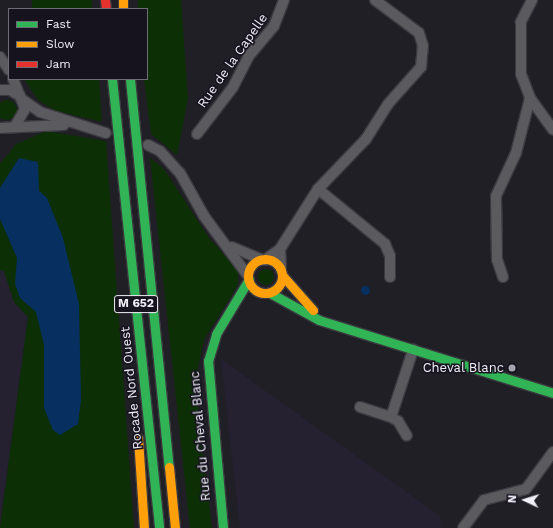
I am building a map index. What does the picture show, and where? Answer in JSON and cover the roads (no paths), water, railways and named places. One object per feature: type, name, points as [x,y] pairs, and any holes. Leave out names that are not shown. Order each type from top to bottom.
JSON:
[{"type":"main road","name":"Rocade Nord Ouest","points":[[112,80],[160,528]]},
{"type":"main road","name":"M 652","points":[[130,80],[175,528]]},
{"type":"main road","points":[[120,158],[136,411]]},
{"type":"main road","points":[[338,325],[312,309],[276,263],[263,260],[252,266],[249,278],[256,290],[268,293],[319,320],[553,393]]},
{"type":"main road","points":[[268,293],[278,287],[282,272]]},
{"type":"main road","name":"Rue du Cheval Blanc","points":[[223,528],[207,377],[210,352],[224,321],[249,278]]},
{"type":"main road","name":"Rue du Cheval Blanc","points":[[224,321],[238,307],[268,293]]},
{"type":"main road","points":[[137,426],[144,528]]},
{"type":"street","name":"Rue de la Capelle","points":[[197,134],[233,87],[248,57],[274,26],[284,0]]},
{"type":"street","points":[[225,242],[246,256],[263,260],[280,249],[318,189],[366,139],[388,104],[421,67],[423,46],[419,33],[375,0]]},
{"type":"street","points":[[532,0],[521,22],[519,43],[521,74],[530,98],[553,130]]},
{"type":"street","points":[[0,57],[8,69]]},
{"type":"street","points":[[6,129],[24,115],[22,98],[13,80]]},
{"type":"street","points":[[0,90],[10,90],[40,112],[78,126],[106,133]]},
{"type":"street","points":[[503,277],[497,260],[496,196],[516,153],[530,98]]},
{"type":"street","points":[[6,129],[46,124],[78,126]]},
{"type":"street","points":[[148,144],[160,151],[177,170],[204,216],[225,242],[249,278]]},
{"type":"street","points":[[318,189],[385,244],[390,256],[390,278]]},
{"type":"street","points":[[280,249],[282,272]]},
{"type":"street","points":[[391,417],[413,350]]},
{"type":"street","points":[[360,407],[391,417],[398,421],[407,436]]},
{"type":"street","points":[[463,528],[484,500],[526,489],[553,452]]},
{"type":"water","points":[[19,158],[38,162],[39,191],[47,198],[63,238],[79,304],[81,400],[78,424],[60,435],[53,430],[44,408],[44,345],[36,312],[20,298],[15,284],[17,258],[0,219],[0,188]]},
{"type":"water","points":[[365,285],[370,290],[365,295],[360,290]]},
{"type":"place","name":"Cheval Blanc","points":[[512,368]]}]
